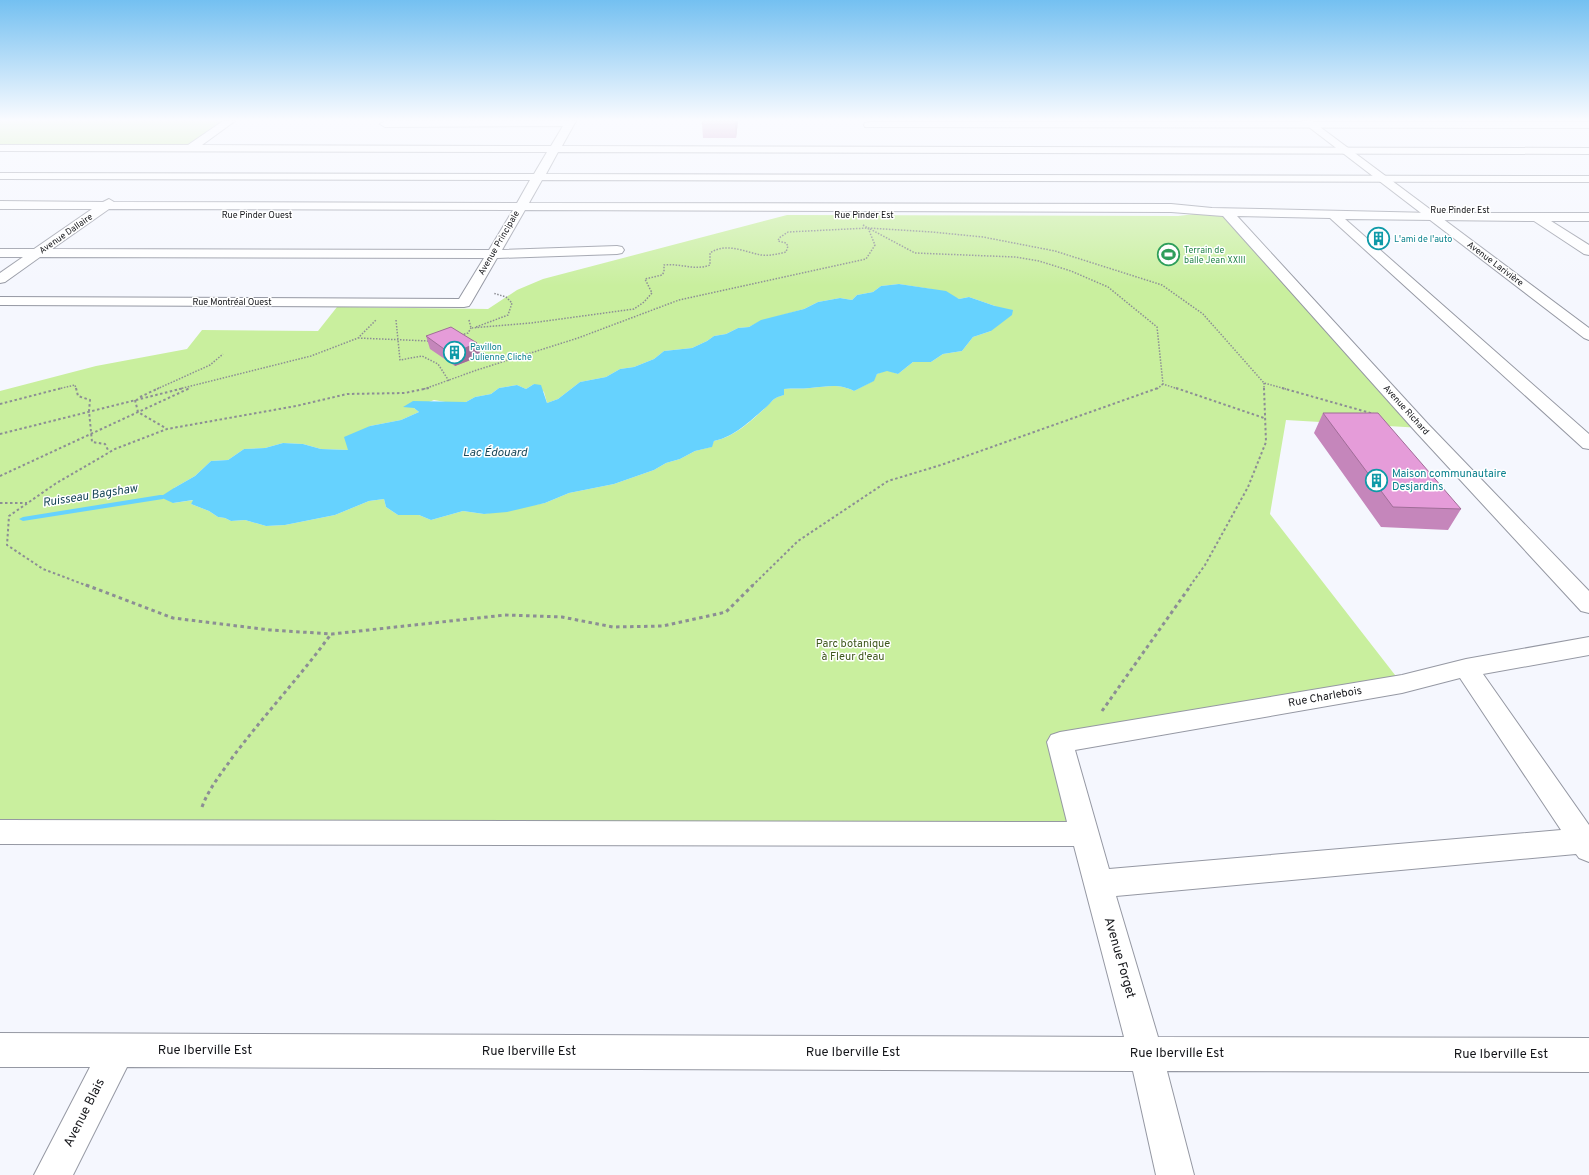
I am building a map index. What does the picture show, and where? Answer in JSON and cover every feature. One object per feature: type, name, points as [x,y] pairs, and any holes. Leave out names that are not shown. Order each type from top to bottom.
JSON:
[{"type":"street","points":[[0,176],[538,176],[857,186],[1381,178],[1589,179]]},
{"type":"street","name":"Avenue Dallaire","points":[[0,279],[150,176]]},
{"type":"street","name":"Avenue Principale","points":[[464,303],[538,176]]},
{"type":"street","points":[[851,212],[859,176]]},
{"type":"street","name":"Avenue Larivière","points":[[1378,176],[1589,335]]},
{"type":"street","name":"Rue Pinder Ouest","points":[[0,206],[106,206],[518,212]]},
{"type":"street","name":"Rue Pinder Est","points":[[518,212],[851,212],[1178,216],[1219,212],[1428,214],[1589,210]]},
{"type":"street","name":"Rue Pinder Ouest","points":[[0,215],[518,212]]},
{"type":"street","name":"Avenue Richard","points":[[1219,212],[1589,605]]},
{"type":"street","points":[[1332,214],[1589,444]]},
{"type":"street","name":"Rue Pinder Est","points":[[1428,214],[1589,217]]},
{"type":"street","points":[[1538,217],[1589,251]]},
{"type":"street","points":[[0,253],[493,254],[617,250]]},
{"type":"street","name":"Rue Montréal Ouest","points":[[0,301],[464,303]]},
{"type":"street","name":"Rue Charlebois","points":[[1060,742],[1402,684],[1466,668],[1589,646]]},
{"type":"street","points":[[1098,884],[1586,845],[1466,668]]},
{"type":"street","name":"Avenue Forget","points":[[1060,742],[1146,1054],[1175,1175]]},
{"type":"street","points":[[0,832],[1085,834]]},
{"type":"street","name":"Rue Iberville Est","points":[[0,1050],[1589,1055]]},
{"type":"street","name":"Avenue Blais","points":[[53,1175],[117,1051]]},
{"type":"path","points":[[851,212],[858,223],[915,253],[974,254],[1015,257],[1038,261],[1071,271],[1108,287],[1157,327],[1163,384]]},
{"type":"path","points":[[868,228],[875,245],[866,259],[679,300],[578,338],[477,370],[430,388],[405,393],[347,394],[296,406],[167,429],[109,453],[55,484],[9,516],[7,545],[43,569],[173,618],[270,630],[332,634],[504,615],[562,616],[613,627],[663,626],[726,612],[798,541],[888,481],[941,465],[1156,390],[1163,384]]},
{"type":"path","points":[[471,328],[531,323],[634,309],[644,302],[652,293],[645,279],[662,275],[664,272],[664,265],[676,263],[692,268],[706,267],[710,264],[710,253],[713,250],[721,249],[742,249],[764,255],[780,254],[786,252],[788,246],[786,243],[778,241],[779,238],[788,232],[868,228],[932,232],[1020,243],[1055,251],[1162,285],[1203,314],[1264,382],[1377,415]]},
{"type":"path","points":[[471,328],[508,316],[512,303],[506,297],[473,288]]},
{"type":"path","points":[[394,302],[400,360],[422,356],[438,364],[449,381]]},
{"type":"path","points":[[358,338],[394,302]]},
{"type":"path","points":[[460,335],[468,334],[471,328],[464,303]]},
{"type":"path","points":[[0,434],[311,356],[358,338],[432,341]]},
{"type":"path","points":[[134,400],[210,365],[223,354]]},
{"type":"path","points":[[1100,714],[1205,565],[1248,487],[1266,442],[1264,382]]},
{"type":"path","points":[[1163,384],[1264,418]]},
{"type":"path","points":[[0,476],[196,385]]},
{"type":"path","points":[[0,404],[75,386],[78,396],[90,400],[89,411],[92,442],[105,444],[109,453]]},
{"type":"path","points":[[134,400],[138,412],[167,429]]},
{"type":"path","points":[[0,503],[27,503]]},
{"type":"path","points":[[194,832],[207,793],[253,730],[311,662],[332,634]]},
{"type":"green space","name":"Parc botanique à Fleur d'eau","points":[[1226,212],[1422,428],[1286,420],[1270,514],[1402,684],[1061,742],[1085,834],[0,832],[0,391],[96,366],[187,349],[202,330],[318,331],[337,307],[488,309],[517,290],[543,279],[787,215],[1178,216]],"holes":[[[899,284],[931,289],[959,299],[969,297],[995,306],[991,331],[973,337],[962,351],[943,354],[931,362],[913,362],[898,374],[887,370],[877,374],[873,381],[854,391],[842,387],[832,386],[784,389],[784,395],[775,399],[735,433],[714,441],[711,447],[695,451],[680,459],[666,463],[654,470],[614,484],[569,493],[545,503],[484,514],[463,511],[431,520],[419,515],[398,515],[386,507],[384,499],[369,501],[335,515],[285,525],[266,526],[245,520],[231,521],[218,517],[209,511],[191,504],[194,500],[173,503],[174,488],[195,476],[211,461],[228,460],[244,449],[265,448],[283,443],[303,444],[321,449],[348,450],[370,426],[401,420],[419,412],[414,408],[434,400],[451,403],[466,402],[475,397],[491,394],[499,388],[517,385],[526,389],[534,384],[544,392],[547,403],[558,399],[580,382],[606,377],[620,369],[634,367],[654,359],[664,351],[692,348],[714,336],[726,334],[738,328],[749,327],[761,321],[804,309],[818,302],[840,298],[852,300],[857,295],[873,292],[881,286]]]},
{"type":"water","name":"Lac Édouard","points":[[899,284],[946,291],[959,299],[969,297],[995,306],[1013,310],[1012,315],[991,331],[973,337],[962,351],[943,354],[931,362],[913,362],[898,374],[887,371],[877,374],[874,381],[854,391],[842,387],[832,386],[784,389],[784,395],[774,399],[735,432],[714,441],[712,447],[695,451],[680,459],[666,463],[654,470],[614,484],[569,493],[545,503],[507,512],[484,514],[463,511],[431,520],[419,515],[398,515],[386,507],[384,499],[369,501],[335,515],[285,525],[266,526],[245,520],[231,521],[218,517],[209,511],[191,504],[193,500],[173,503],[160,497],[195,476],[211,461],[228,460],[244,449],[265,448],[283,443],[303,444],[321,449],[348,450],[344,437],[370,426],[401,420],[419,412],[414,408],[403,407],[413,401],[466,402],[475,397],[491,394],[499,388],[517,385],[526,389],[534,384],[541,385],[547,403],[558,399],[580,382],[606,377],[620,369],[634,367],[654,359],[664,351],[692,348],[714,336],[726,334],[738,328],[749,327],[761,320],[804,309],[818,302],[840,298],[852,300],[857,295],[873,292],[881,286]]},
{"type":"building","points":[[451,327],[477,343],[451,354],[426,336]]},
{"type":"building","points":[[1323,413],[1378,413],[1461,509],[1393,507]]},
{"type":"waterway","name":"Ruisseau Bagshaw","points":[[23,519],[160,497]]},
{"type":"place","name":"L'ami de l'auto","points":[[1378,239]]},
{"type":"place","name":"Terrain de balle Jean XXIII","points":[[1169,255]]},
{"type":"place","name":"Pavillon Julienne Cliche","points":[[455,352]]},
{"type":"place","name":"Maison communautaire Desjardins","points":[[1377,480]]}]
